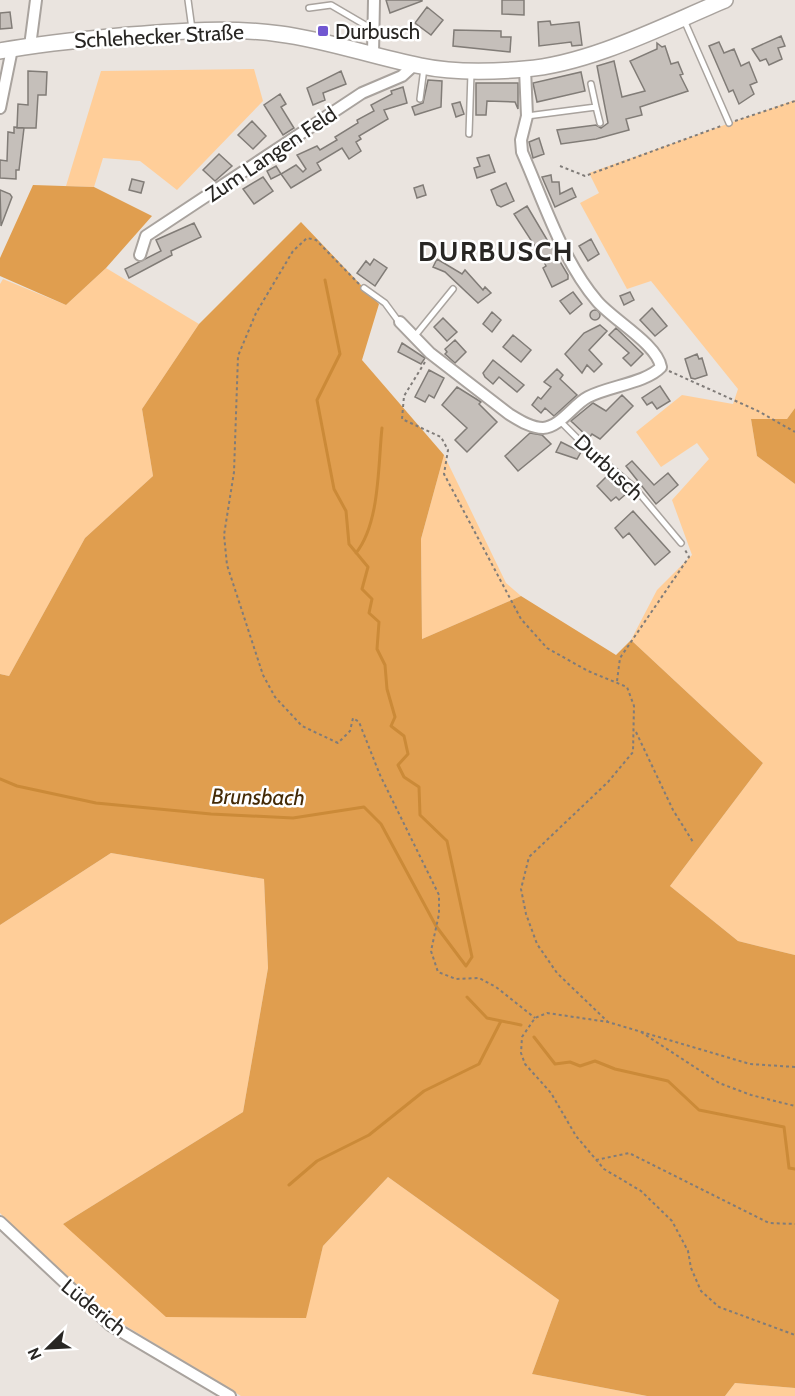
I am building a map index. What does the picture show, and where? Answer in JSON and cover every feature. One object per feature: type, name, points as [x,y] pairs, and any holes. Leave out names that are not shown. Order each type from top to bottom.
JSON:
[{"type":"main road","name":"Schlehecker Straße","points":[[6,50],[192,30],[240,30],[281,34],[419,66],[471,70],[525,69],[574,60],[725,0]]},
{"type":"street","points":[[30,46],[36,0]]},
{"type":"street","points":[[373,54],[374,0]]},
{"type":"street","points":[[0,108],[6,50]]},
{"type":"street","name":"Zum Langen Feld","points":[[140,255],[146,236],[362,93],[419,66]]},
{"type":"street","points":[[525,69],[527,116],[521,140],[522,153],[566,251],[595,298],[654,352],[662,367]]},
{"type":"street","name":"Durbusch","points":[[400,322],[430,353],[522,422],[541,428],[559,420],[573,406],[590,396],[652,373],[662,367]]},
{"type":"street","name":"Lüderich","points":[[0,1222],[110,1325],[230,1396]]},
{"type":"lane","points":[[188,0],[192,30]]},
{"type":"lane","points":[[309,8],[331,5],[375,31]]},
{"type":"lane","points":[[683,18],[729,123]]},
{"type":"lane","points":[[419,66],[420,99]]},
{"type":"lane","points":[[469,134],[471,70]]},
{"type":"lane","points":[[591,84],[600,123]]},
{"type":"lane","points":[[527,116],[596,107]]},
{"type":"lane","points":[[364,288],[385,303],[400,322]]},
{"type":"lane","points":[[414,338],[453,290]]},
{"type":"lane","name":"Durbusch","points":[[559,420],[582,443],[634,487],[681,543]]},
{"type":"path","points":[[560,166],[585,176],[795,101]]},
{"type":"path","points":[[364,288],[316,240],[307,238],[293,251],[256,313],[238,356],[234,472],[224,535],[227,565],[263,675],[274,697],[302,726],[338,743],[350,731],[353,717],[359,722],[384,784],[439,895],[439,914],[431,951],[438,972],[456,979],[479,978],[496,987],[535,1018]]},
{"type":"path","points":[[430,353],[404,396],[402,419],[441,437],[448,450],[444,474],[521,619],[547,648],[588,671],[627,687],[634,706],[633,752],[608,782],[529,857],[521,889],[526,914],[537,944],[557,973],[608,1022]]},
{"type":"path","points":[[662,367],[758,411],[795,432]]},
{"type":"path","points":[[617,681],[620,658],[689,557],[681,543]]},
{"type":"path","points":[[634,729],[673,810],[693,842]]},
{"type":"path","points":[[795,1067],[750,1064],[608,1022],[547,1013],[535,1018],[522,1037],[521,1053],[525,1064],[551,1094],[576,1136],[604,1169],[641,1191],[672,1221],[688,1251],[697,1283],[709,1300],[719,1307],[795,1335]]},
{"type":"path","points":[[639,1031],[719,1083],[795,1106]]},
{"type":"path","points":[[596,1160],[629,1153],[769,1223],[795,1224]]},
{"type":"shaded area","points":[[254,69],[263,101],[177,190],[140,161],[103,158],[94,187],[66,186],[101,71]]},
{"type":"shaded area","points":[[795,100],[795,408],[787,419],[751,419],[757,456],[795,484],[795,955],[738,941],[670,886],[763,763],[631,640],[657,590],[692,555],[672,500],[709,459],[697,443],[661,467],[636,432],[682,395],[733,404],[738,389],[651,281],[627,289],[580,203],[599,193],[589,173]]},
{"type":"shaded area","points":[[33,185],[94,187],[152,216],[106,268],[66,305],[0,276],[0,258]]},
{"type":"shaded area","points":[[301,222],[379,304],[362,360],[444,455],[421,539],[422,639],[521,596],[616,655],[631,640],[763,763],[670,886],[738,941],[795,955],[795,1388],[735,1383],[725,1396],[647,1396],[532,1374],[559,1300],[388,1177],[323,1246],[306,1318],[166,1317],[63,1224],[243,1112],[268,968],[264,879],[111,853],[0,925],[0,674],[9,676],[85,538],[153,476],[142,409],[199,324]]},
{"type":"shaded area","points":[[106,268],[199,324],[142,409],[153,476],[85,538],[9,676],[0,674],[0,284],[3,279],[66,305]]},
{"type":"shaded area","points":[[795,408],[795,484],[757,456],[751,419],[787,419]]},
{"type":"shaded area","points":[[444,455],[506,583],[521,596],[422,639],[421,539]]},
{"type":"shaded area","points":[[111,853],[264,879],[268,968],[243,1112],[63,1224],[305,1318],[323,1246],[388,1177],[559,1300],[532,1374],[647,1396],[241,1396],[116,1320],[35,1250],[0,1213],[0,925]]},
{"type":"shaded area","points":[[735,1383],[795,1388],[795,1396],[725,1396]]},
{"type":"building","points":[[386,0],[422,0],[422,1],[390,13]]},
{"type":"building","points":[[502,0],[524,0],[524,15],[502,14]]},
{"type":"building","points":[[427,7],[443,20],[431,35],[415,23]]},
{"type":"building","points":[[10,12],[12,28],[0,29],[0,13]]},
{"type":"building","points":[[550,21],[551,25],[579,22],[582,45],[572,46],[571,42],[539,46],[538,22]]},
{"type":"building","points":[[454,30],[501,31],[501,37],[511,37],[510,52],[453,46]]},
{"type":"building","points":[[781,36],[785,46],[778,48],[782,59],[769,65],[766,59],[760,61],[752,49]]},
{"type":"building","points":[[719,42],[724,53],[734,49],[741,66],[749,62],[757,82],[750,85],[754,94],[739,104],[733,90],[729,92],[709,46]]},
{"type":"building","points":[[657,43],[662,47],[665,46],[671,64],[678,62],[683,74],[680,75],[688,91],[640,107],[642,115],[626,119],[629,130],[596,139],[561,144],[557,130],[596,125],[601,128],[608,123],[597,66],[614,61],[622,97],[645,91],[630,61],[657,49]]},
{"type":"building","points":[[28,71],[47,72],[46,95],[38,95],[36,128],[17,128],[18,104],[28,105]]},
{"type":"building","points":[[341,71],[346,84],[323,93],[325,100],[313,105],[307,88]]},
{"type":"building","points":[[581,72],[585,91],[537,102],[533,83]]},
{"type":"building","points":[[428,80],[442,81],[441,107],[415,115],[412,107],[423,103]]},
{"type":"building","points":[[476,83],[518,83],[518,109],[515,102],[487,101],[486,115],[476,115]]},
{"type":"building","points":[[403,87],[407,103],[384,110],[388,119],[359,136],[361,139],[356,142],[361,151],[349,159],[342,148],[317,163],[321,170],[291,188],[281,174],[296,165],[303,172],[306,169],[297,155],[317,146],[320,150],[337,140],[335,137],[358,123],[357,120],[374,111],[371,105],[392,94],[391,91]]},
{"type":"building","points":[[280,94],[286,104],[281,107],[294,128],[283,135],[264,105]]},
{"type":"building","points":[[460,102],[464,114],[456,117],[452,104]]},
{"type":"building","points":[[252,121],[266,136],[253,149],[238,135]]},
{"type":"building","points":[[14,127],[24,128],[19,170],[16,170],[16,179],[0,178],[0,160],[7,161],[8,132],[14,133]]},
{"type":"building","points":[[539,138],[544,154],[533,158],[529,142]]},
{"type":"building","points":[[219,154],[232,166],[215,181],[203,170]]},
{"type":"building","points":[[489,155],[495,172],[477,178],[474,168],[480,166],[477,158]]},
{"type":"building","points":[[276,166],[281,174],[271,179],[267,171]]},
{"type":"building","points":[[551,175],[552,182],[559,182],[560,194],[572,188],[576,197],[555,207],[542,177]]},
{"type":"building","points":[[263,177],[273,191],[254,204],[243,189]]},
{"type":"building","points":[[132,179],[144,182],[141,193],[129,190]]},
{"type":"building","points":[[506,183],[514,201],[501,207],[497,205],[491,190]]},
{"type":"building","points":[[423,185],[426,195],[417,198],[414,188]]},
{"type":"building","points":[[0,190],[12,197],[1,226]]},
{"type":"building","points":[[527,206],[568,275],[568,279],[552,287],[543,268],[546,266],[540,254],[514,214]]},
{"type":"building","points":[[194,223],[201,237],[171,251],[172,255],[129,278],[125,269],[161,251],[156,240]]},
{"type":"building","points":[[591,239],[599,254],[588,261],[579,246]]},
{"type":"building","points":[[374,259],[387,268],[375,286],[357,273],[366,261],[370,265]]},
{"type":"building","points":[[437,259],[462,274],[465,270],[483,290],[485,287],[491,293],[478,303],[445,272],[433,267]]},
{"type":"building","points":[[573,292],[582,304],[570,314],[560,301]]},
{"type":"building","points":[[630,292],[634,300],[624,305],[620,296]]},
{"type":"building","points":[[652,308],[667,326],[655,336],[640,320]]},
{"type":"building","points":[[595,310],[600,315],[595,320],[590,315]]},
{"type":"building","points":[[492,312],[501,320],[492,332],[483,324]]},
{"type":"building","points":[[443,318],[457,332],[447,341],[434,327]]},
{"type":"building","points":[[600,325],[607,331],[589,350],[602,364],[594,372],[587,365],[582,373],[565,354],[584,333]]},
{"type":"building","points":[[616,328],[643,354],[631,366],[623,358],[629,353],[609,335]]},
{"type":"building","points":[[513,335],[531,350],[521,362],[503,347]]},
{"type":"building","points":[[455,340],[466,352],[455,363],[445,354],[447,352],[445,349]]},
{"type":"building","points":[[402,343],[425,358],[421,364],[398,352]]},
{"type":"building","points":[[697,354],[699,359],[702,358],[707,375],[695,379],[691,378],[685,359]]},
{"type":"building","points":[[493,360],[524,385],[517,392],[499,377],[493,384],[485,377],[483,373]]},
{"type":"building","points":[[557,369],[563,375],[560,379],[577,395],[554,416],[545,408],[541,413],[532,405],[538,397],[541,399],[551,387],[544,382]]},
{"type":"building","points":[[429,370],[444,378],[434,398],[429,395],[425,402],[415,397]]},
{"type":"building","points":[[660,386],[670,401],[657,409],[652,402],[647,405],[642,398]]},
{"type":"building","points":[[457,387],[481,402],[479,404],[497,422],[467,452],[455,440],[467,428],[442,405]]},
{"type":"building","points":[[622,395],[633,406],[600,439],[592,434],[589,438],[571,421],[593,403],[606,411]]},
{"type":"building","points":[[530,433],[542,435],[551,444],[518,471],[505,456]]},
{"type":"building","points":[[561,442],[581,452],[577,459],[556,452]]},
{"type":"building","points":[[632,461],[654,485],[668,473],[678,485],[656,504],[626,466]]},
{"type":"building","points":[[608,475],[626,494],[619,500],[616,497],[611,501],[597,486]]},
{"type":"building","points":[[633,511],[670,552],[655,565],[629,533],[623,538],[615,528]]},
{"type":"waterway","points":[[0,779],[17,786],[96,803],[211,814],[293,818],[364,807],[381,824],[436,926],[466,966],[472,957],[447,841],[420,815],[419,787],[404,777],[398,765],[408,754],[404,736],[391,726],[395,717],[387,689],[385,665],[377,649],[379,622],[369,613],[372,599],[362,589],[368,567],[349,544],[346,511],[334,489],[317,400],[340,354],[325,280]]},
{"type":"waterway","points":[[356,553],[364,541],[374,510],[382,428]]},
{"type":"waterway","name":"Brunsbach","points":[[467,997],[487,1018],[521,1025]]},
{"type":"waterway","points":[[289,1185],[317,1161],[369,1135],[424,1091],[479,1064],[501,1021]]},
{"type":"waterway","name":"Brunsbach","points":[[534,1037],[555,1064],[570,1062],[580,1066],[595,1061],[615,1069],[668,1081],[699,1110],[784,1127],[789,1168],[795,1169]]},
{"type":"place","name":"Durbusch","points":[[323,31]]},
{"type":"district","name":"DURBUSCH","points":[[496,251]]}]
